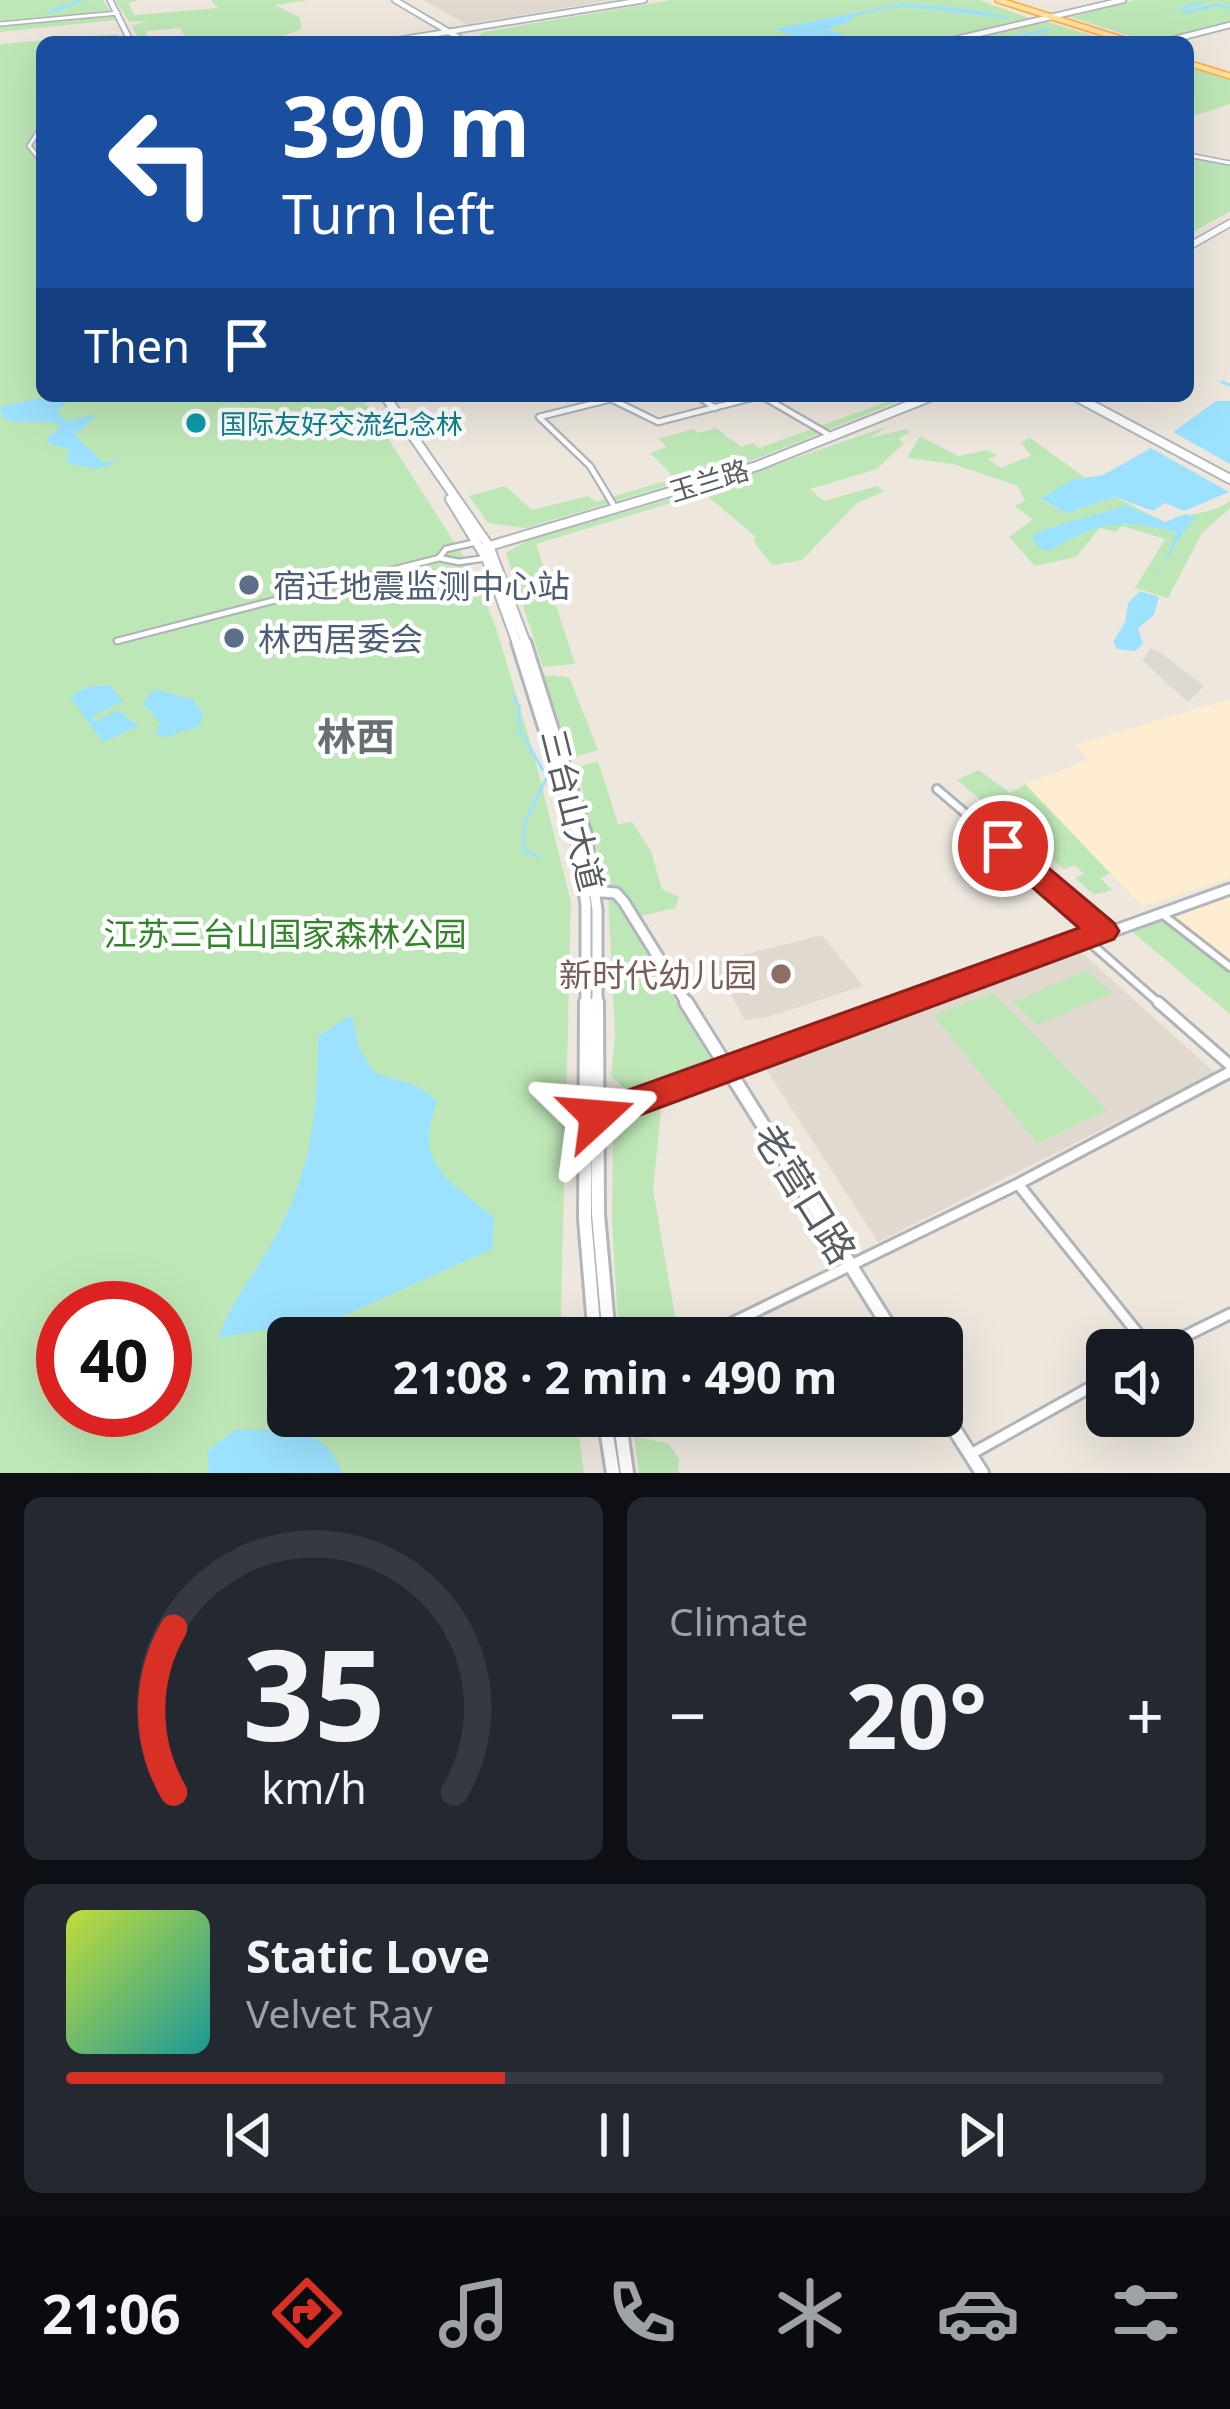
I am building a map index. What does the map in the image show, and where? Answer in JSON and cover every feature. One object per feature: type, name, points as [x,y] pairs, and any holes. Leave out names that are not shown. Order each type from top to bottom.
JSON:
[{"type":"main road","points":[[994,0],[1108,36]]},
{"type":"main road","points":[[1194,63],[1230,75]]},
{"type":"street","points":[[112,0],[130,36]]},
{"type":"street","points":[[112,0],[130,36]]},
{"type":"street","points":[[397,0],[458,36]]},
{"type":"street","points":[[433,21],[461,29],[496,27],[644,0]]},
{"type":"street","points":[[442,36],[658,0]]},
{"type":"street","points":[[980,36],[1123,0]]},
{"type":"street","points":[[971,36],[1132,0]]},
{"type":"street","points":[[0,24],[118,13]]},
{"type":"street","points":[[426,36],[440,29],[433,21]]},
{"type":"street","points":[[1191,36],[1230,26]]},
{"type":"street","points":[[471,36],[496,27]]},
{"type":"street","points":[[1194,156],[1230,163]]},
{"type":"street","points":[[1194,242],[1230,221]]},
{"type":"street","name":"三台山大道","points":[[386,402],[483,547],[576,831],[590,891],[585,1219],[593,1317]]},
{"type":"street","points":[[580,402],[585,406]]},
{"type":"street","points":[[596,402],[539,418],[590,466],[615,508]]},
{"type":"street","points":[[616,402],[658,422],[738,402]]},
{"type":"street","points":[[707,402],[716,408]]},
{"type":"street","points":[[772,402],[832,436]]},
{"type":"street","name":"玉兰路","points":[[439,558],[446,549],[483,547],[615,508],[832,436],[914,402]]},
{"type":"street","points":[[1090,402],[1230,477]]},
{"type":"street","name":"玉兰路","points":[[117,641],[439,558],[460,562],[483,547]]},
{"type":"street","points":[[937,789],[1103,931]]},
{"type":"street","points":[[590,1116],[1230,889]]},
{"type":"street","name":"老营口路","points":[[590,891],[616,893],[624,902],[883,1317]]},
{"type":"street","points":[[1160,912],[1230,967]]},
{"type":"street","points":[[745,1317],[1018,1184],[1230,1068],[1084,938]]},
{"type":"street","name":"三台山大道","points":[[590,1116],[607,1317]]},
{"type":"street","points":[[1018,1184],[1137,1329]]},
{"type":"street","points":[[1194,1331],[1230,1314]]},
{"type":"street","points":[[970,1454],[1086,1390]]},
{"type":"street","points":[[607,1437],[613,1473]]},
{"type":"street","points":[[622,1437],[627,1473]]},
{"type":"street","points":[[959,1437],[982,1473]]},
{"type":"shaded area","points":[[423,0],[613,0],[466,24]]},
{"type":"shaded area","points":[[1150,648],[1204,686],[1188,702],[1143,661]]},
{"type":"shaded area","points":[[1230,699],[1230,878],[1142,906],[1025,784],[1089,760],[1075,745]]},
{"type":"shaded area","points":[[1230,896],[1230,963],[1169,916]]},
{"type":"shaded area","name":"新时代幼儿园","points":[[822,935],[863,986],[768,1017],[745,1020],[724,982],[713,984],[703,965]]},
{"type":"shaded area","points":[[1080,951],[1215,1073],[878,1242],[764,1066]]},
{"type":"green space","points":[[0,0],[103,0],[116,20],[0,32]]},
{"type":"green space","points":[[115,0],[138,0],[129,3],[134,15],[218,8],[211,0],[309,0],[275,5],[300,18],[301,29],[279,36],[185,36],[180,28],[137,36],[132,26],[147,21],[129,22]]},
{"type":"green space","points":[[671,0],[979,0],[1029,18],[953,36],[479,36]]},
{"type":"green space","points":[[1135,0],[1230,0],[1230,24],[1176,36],[1130,36],[1071,17]]},
{"type":"green space","points":[[1047,22],[1092,36],[985,36]]},
{"type":"green space","name":"江苏三台山国家森林公园","points":[[36,41],[36,402],[365,402],[474,573],[497,631],[534,755],[571,902],[562,1317],[267,1317],[267,1437],[579,1437],[584,1473],[0,1473],[0,44]]},
{"type":"green space","points":[[1194,68],[1230,80],[1230,104],[1194,116]]},
{"type":"green space","points":[[1194,157],[1230,164],[1230,211],[1194,232]]},
{"type":"green space","points":[[897,402],[753,460],[526,528],[488,523],[469,496],[505,486],[532,510],[588,496],[595,502],[669,480],[671,474],[650,453],[667,447],[658,439],[693,429],[698,433],[716,428],[741,447],[753,443],[759,448]]},
{"type":"green space","points":[[892,425],[869,438],[910,432],[898,439],[904,443],[877,469],[810,489],[824,501],[877,486],[885,491],[857,503],[802,560],[772,565],[753,541],[756,537],[704,493],[536,544],[575,664],[543,667],[506,553],[528,540],[701,490]]},
{"type":"green space","points":[[920,436],[958,456],[987,450],[997,455],[988,459],[1001,468],[1031,456],[1021,442],[1030,438],[1084,477],[1040,500],[1067,513],[1115,497],[1165,522],[1230,501],[1230,508],[1202,533],[1168,598],[1135,588],[1165,539],[1122,526],[1116,532],[1100,528],[1076,557],[1035,566],[1009,537],[1033,519],[1014,506],[1025,501],[1018,486],[953,464],[907,458]]},
{"type":"green space","points":[[542,675],[569,677],[598,750],[571,758]]},
{"type":"green space","points":[[598,761],[618,824],[632,822],[651,851],[662,889],[679,897],[675,908],[641,916],[625,892],[606,884],[577,768]]},
{"type":"green space","points":[[979,770],[1010,793],[1025,784],[1110,873],[1100,878],[1112,890],[1094,895],[1075,878],[1084,874],[1075,865],[1064,869],[957,780]]},
{"type":"green space","points":[[608,895],[613,896],[713,1063],[662,1083],[625,1089],[611,1076],[615,1035]]},
{"type":"green space","points":[[1163,918],[1230,970],[1230,1014],[1130,930]]},
{"type":"green space","points":[[1087,970],[1112,993],[1037,1025],[1013,1002]]},
{"type":"green space","points":[[993,993],[1107,1110],[1038,1144],[933,1015]]},
{"type":"green space","points":[[657,1107],[661,1111],[653,1190],[675,1317],[618,1317],[612,1222],[616,1125]]},
{"type":"green space","points":[[634,1437],[669,1444],[679,1459],[678,1473],[639,1473]]},
{"type":"water","points":[[903,3],[1013,19],[901,6],[853,16],[828,29],[844,35],[794,36],[774,29]]},
{"type":"water","points":[[36,399],[67,402],[57,411],[66,421],[98,414],[75,435],[102,462],[120,462],[96,469],[66,463],[69,449],[47,443],[60,428],[56,422],[11,422],[0,407]]},
{"type":"water","points":[[1216,401],[1230,401],[1230,464],[1173,432]]},
{"type":"water","points":[[1151,448],[1229,492],[1184,511],[1165,503],[1153,511],[1115,497],[1067,513],[1040,499],[1072,480],[1103,475]]},
{"type":"water","points":[[1126,505],[1165,522],[1186,514],[1197,517],[1165,563],[1176,532],[1158,528],[1111,525],[1050,551],[1039,548],[1031,536],[1054,527]]},
{"type":"water","points":[[1140,591],[1159,597],[1154,615],[1138,628],[1143,644],[1135,651],[1117,649],[1113,642],[1125,622],[1128,603]]},
{"type":"water","points":[[110,685],[123,701],[93,716],[93,722],[118,710],[139,726],[103,742],[70,697],[87,687]]},
{"type":"water","points":[[154,689],[194,700],[203,714],[200,726],[165,737],[156,735],[160,723],[143,703]]},
{"type":"water","points":[[352,1015],[360,1050],[375,1073],[417,1086],[438,1101],[429,1140],[432,1155],[449,1181],[494,1217],[492,1249],[341,1317],[267,1317],[267,1330],[218,1338],[286,1216],[304,1167],[314,1117],[318,1036]]},
{"type":"water","points":[[235,1430],[267,1430],[267,1437],[313,1437],[334,1457],[342,1473],[209,1473],[207,1451]]},
{"type":"waterway","points":[[50,12],[81,0]]},
{"type":"waterway","points":[[1180,9],[1201,3]]},
{"type":"waterway","points":[[1185,12],[1217,5],[1230,8]]},
{"type":"waterway","points":[[1018,36],[1048,30]]},
{"type":"waterway","points":[[1194,158],[1230,165]]},
{"type":"waterway","points":[[1222,382],[1230,385]]},
{"type":"waterway","points":[[514,695],[517,702]]},
{"type":"waterway","points":[[519,705],[519,724]]},
{"type":"waterway","points":[[519,729],[547,777],[525,821],[523,850],[539,857]]},
{"type":"place","name":"国际友好交流纪念林","points":[[196,423]]},
{"type":"place","name":"宿迁地震监测中心站","points":[[249,585]]},
{"type":"place","name":"林西居委会","points":[[234,638]]},
{"type":"place","name":"新时代幼儿园","points":[[781,974]]},
{"type":"district","name":"林西","points":[[356,735]]},
{"type":"route","points":[[597,1116],[1103,931],[1003,846]]}]
